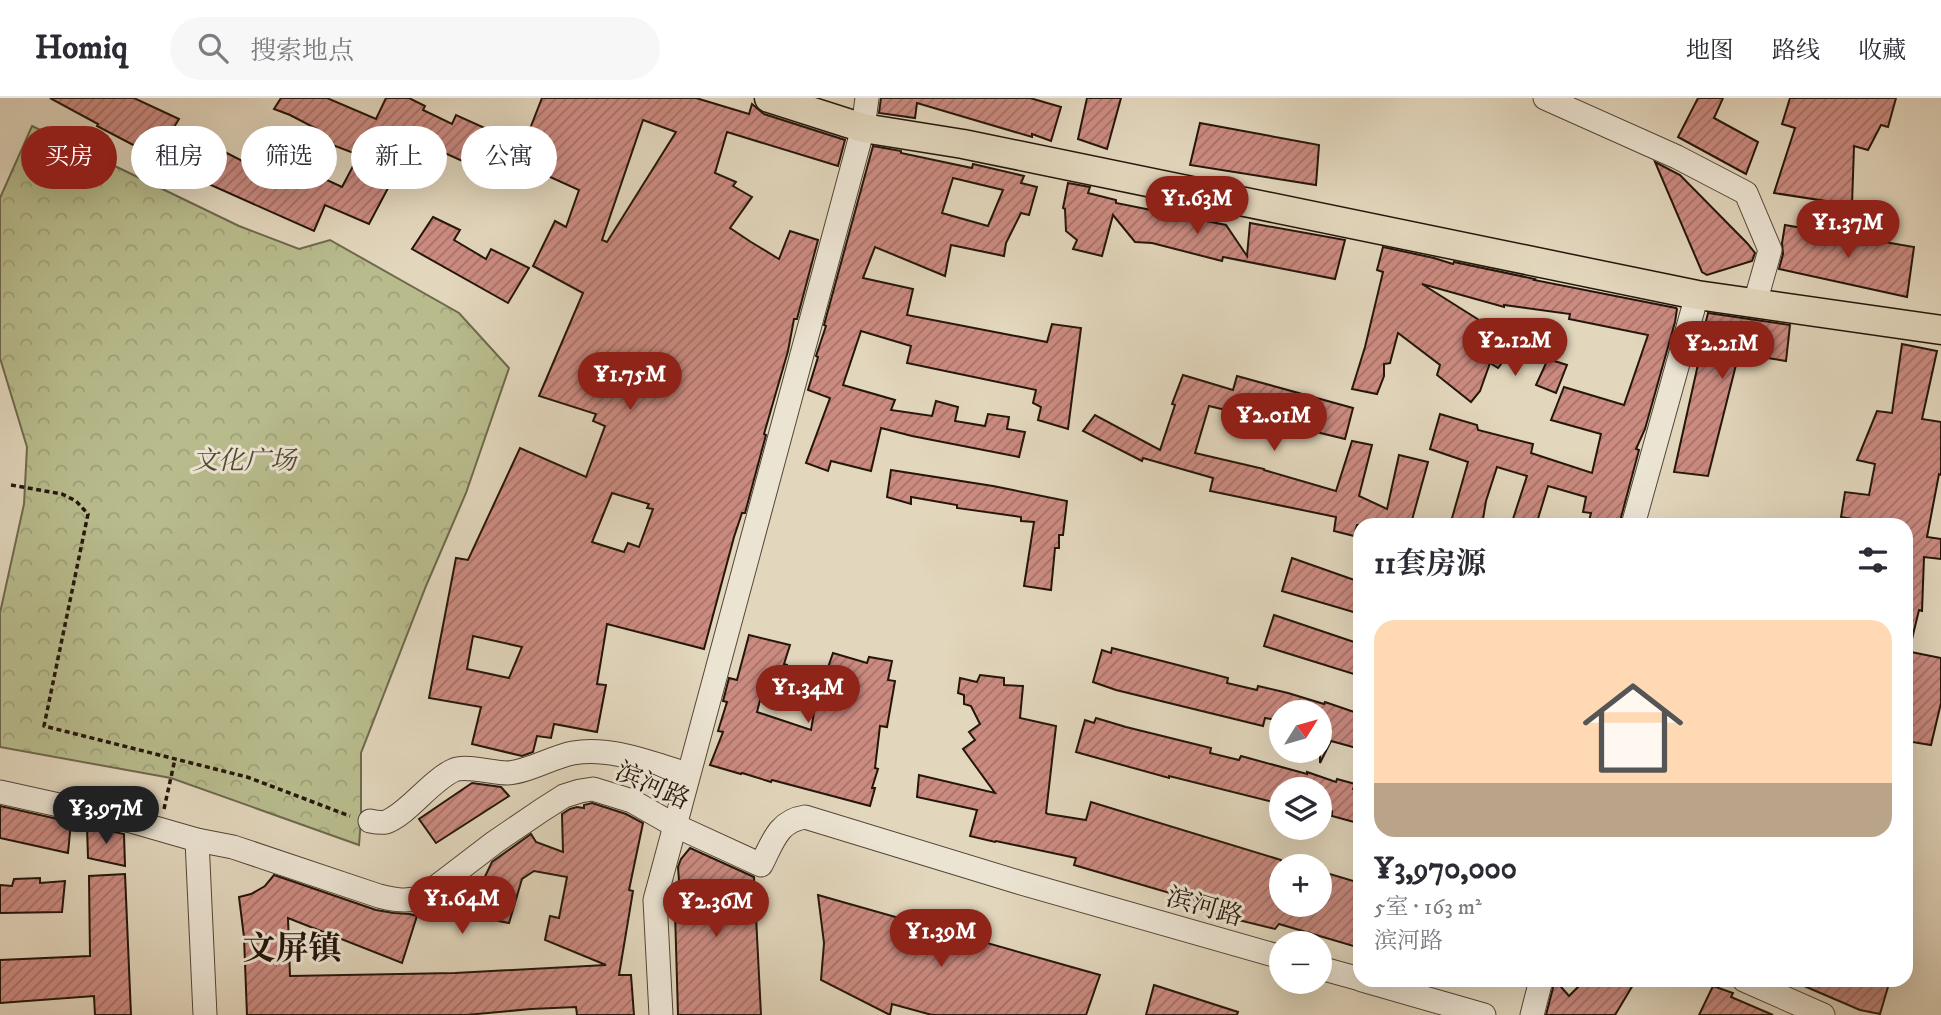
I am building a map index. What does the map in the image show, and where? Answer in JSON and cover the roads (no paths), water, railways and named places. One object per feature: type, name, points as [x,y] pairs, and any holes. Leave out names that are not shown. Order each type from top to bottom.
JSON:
[{"type":"main road","points":[[769,98],[863,128],[964,144],[1697,295],[1941,330]]},
{"type":"street","points":[[662,1015],[655,900],[863,128],[867,98]]},
{"type":"street","points":[[1545,98],[1677,157],[1746,193],[1770,250],[1755,303]]},
{"type":"street","points":[[1635,518],[1697,295]]},
{"type":"street","points":[[370,821],[384,822],[396,816],[457,768],[508,773],[573,753],[596,750],[688,774]]},
{"type":"street","name":"滨河路","points":[[0,792],[233,847],[379,896],[410,901],[423,897],[495,842],[564,796],[593,789],[632,801],[674,825],[761,864],[781,828],[792,819],[805,817],[1018,882],[1269,954]]},
{"type":"street","points":[[197,840],[205,1015]]},
{"type":"street","points":[[1332,972],[1353,978]]},
{"type":"street","points":[[1386,987],[1484,1015]]},
{"type":"street","points":[[1532,1015],[1539,987]]},
{"type":"street","points":[[1760,987],[1823,1015]]},
{"type":"district","name":"文屏镇","points":[[292,947]]},
{"type":"park label","name":"文化广场","points":[[244,460]]}]
